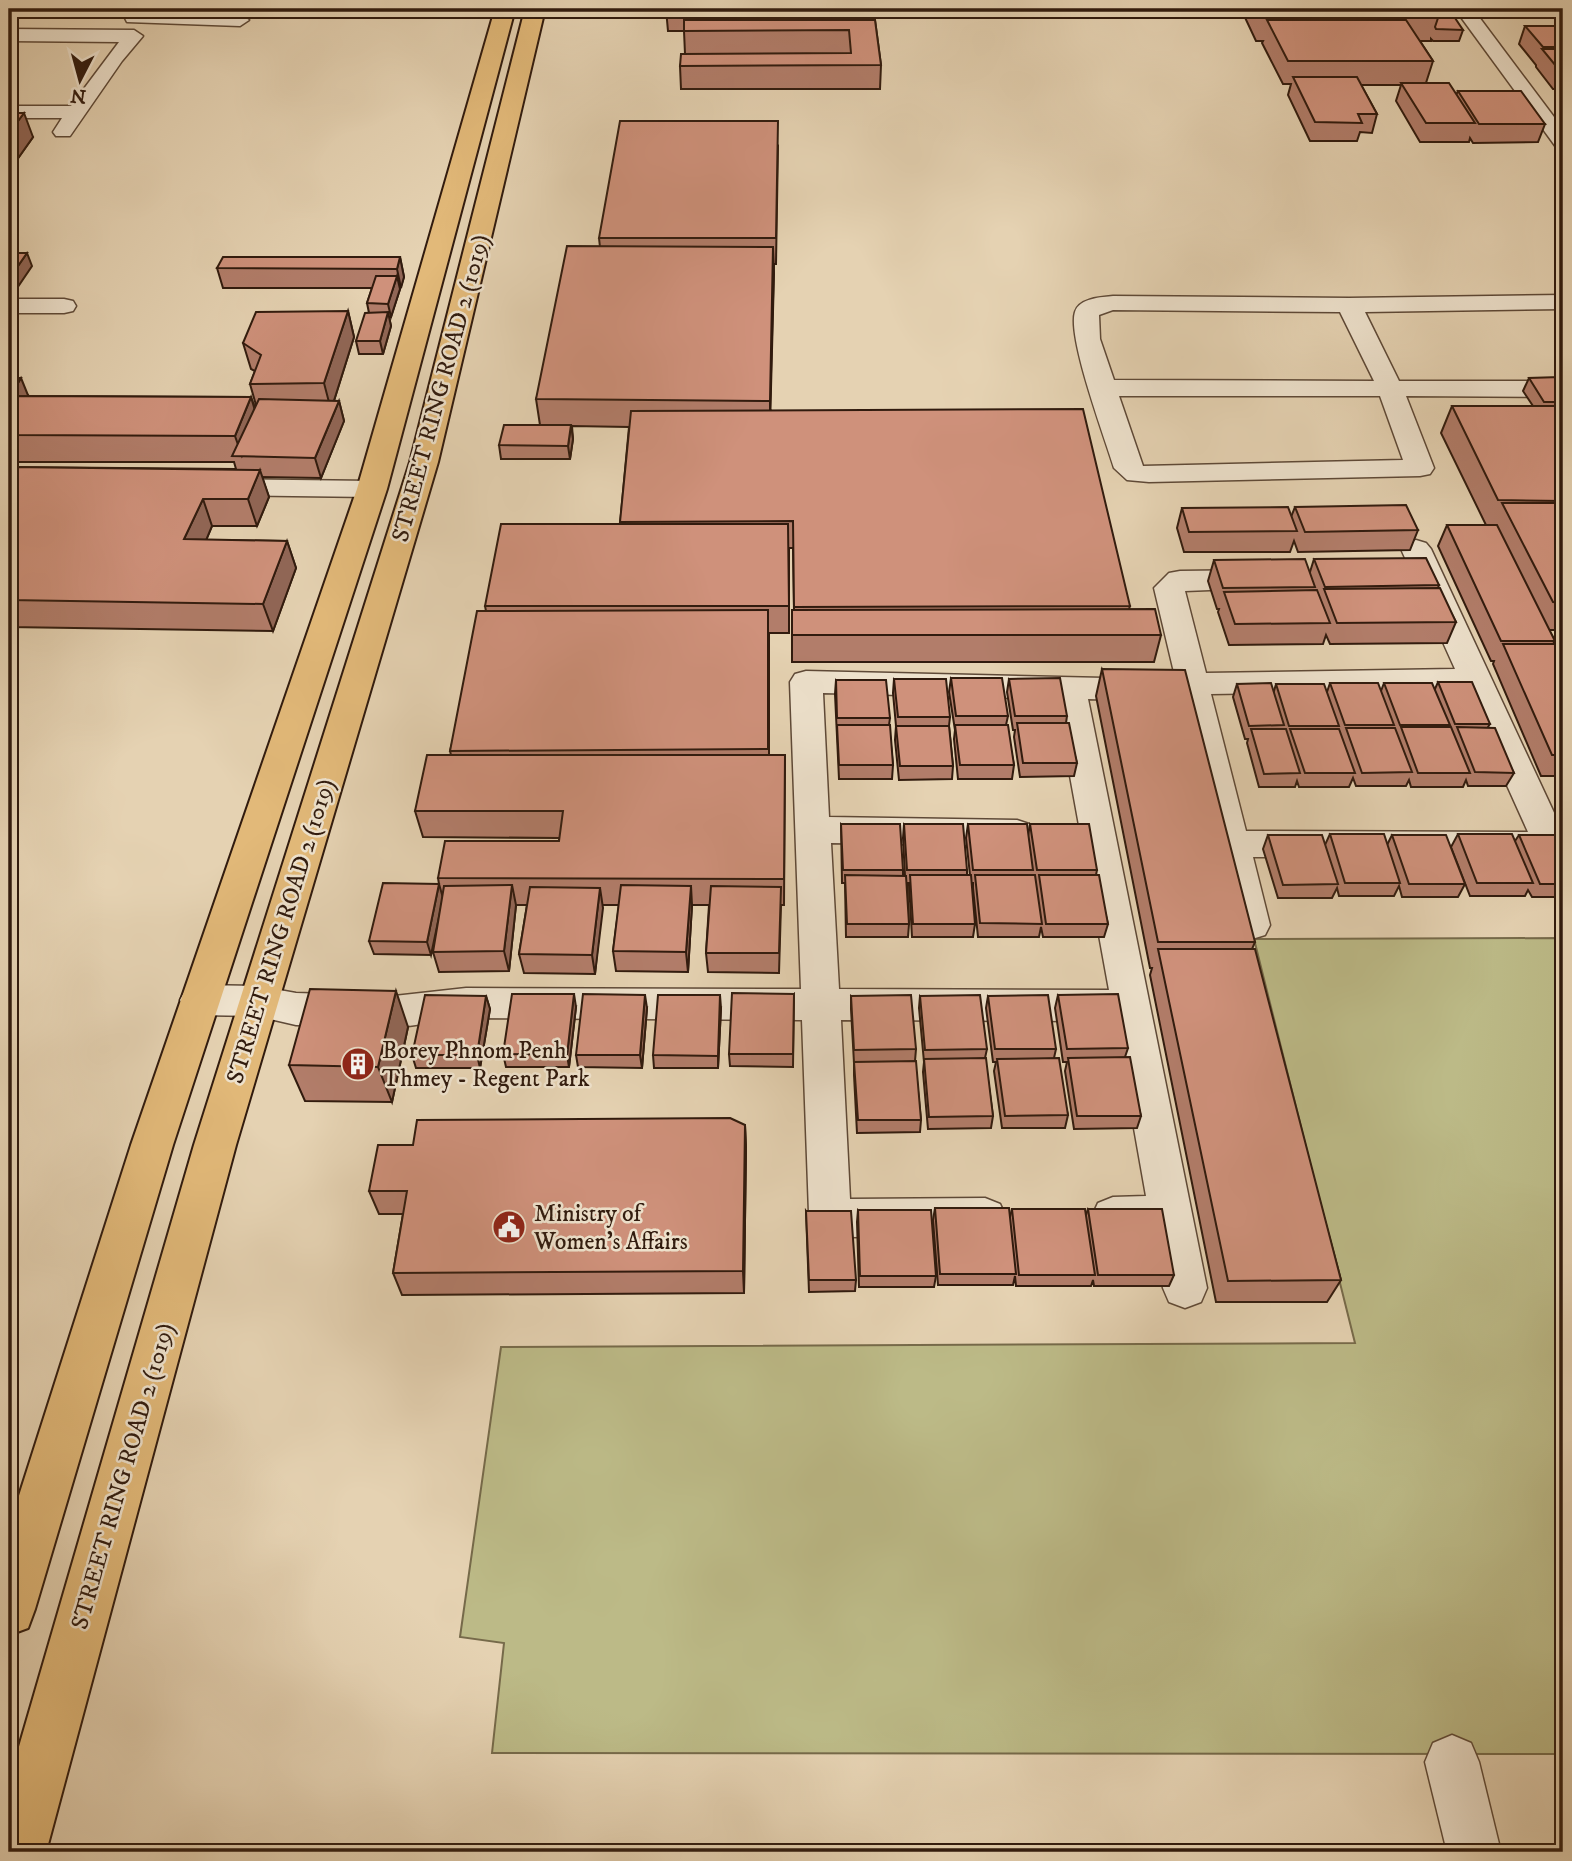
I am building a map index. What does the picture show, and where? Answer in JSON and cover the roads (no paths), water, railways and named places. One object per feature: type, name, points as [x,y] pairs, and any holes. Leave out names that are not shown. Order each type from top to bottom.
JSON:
[{"type":"main road","name":"STREET RING ROAD 2 (1019)","points":[[9,1609],[199,1000],[372,489],[505,9]]},
{"type":"main road","name":"STREET RING ROAD 2 (1019)","points":[[17,1852],[257,1001],[424,462],[535,9]]},
{"type":"street","points":[[1464,9],[1563,144]]},
{"type":"street","points":[[9,35],[132,21],[240,20]]},
{"type":"street","points":[[63,132],[115,57],[132,21]]},
{"type":"street","points":[[88,57],[115,57]]},
{"type":"street","points":[[9,112],[77,112]]},
{"type":"street","points":[[16,306],[36,282]]},
{"type":"street","points":[[1349,305],[1390,388],[1420,468],[1137,474],[1128,468],[1088,340],[1087,312],[1097,305],[1563,302]]},
{"type":"street","points":[[16,306],[64,306]]},
{"type":"street","points":[[1103,388],[1563,389]]},
{"type":"street","points":[[190,487],[372,489]]},
{"type":"street","points":[[1231,844],[1557,845],[1475,679],[1415,567]]},
{"type":"street","points":[[1252,925],[1169,588],[1180,580],[1290,578]]},
{"type":"street","points":[[1193,684],[1475,679]]},
{"type":"street","points":[[1023,1216],[848,1218],[830,1213],[806,682],[1151,690]]},
{"type":"street","points":[[1070,688],[1072,834],[1132,1006],[1185,1288]]},
{"type":"street","points":[[813,830],[1072,834]]},
{"type":"street","points":[[199,1000],[257,1001],[296,1009],[394,1012],[466,1003],[1132,1006]]},
{"type":"street","points":[[1077,1216],[1172,1215]]},
{"type":"street","points":[[1452,1762],[1474,1852]]},
{"type":"place","name":"Borey Phnom Penh Thmey - Regent Park","points":[[358,1064]]},
{"type":"place","name":"Ministry of Women's Affairs","points":[[509,1227]]}]
